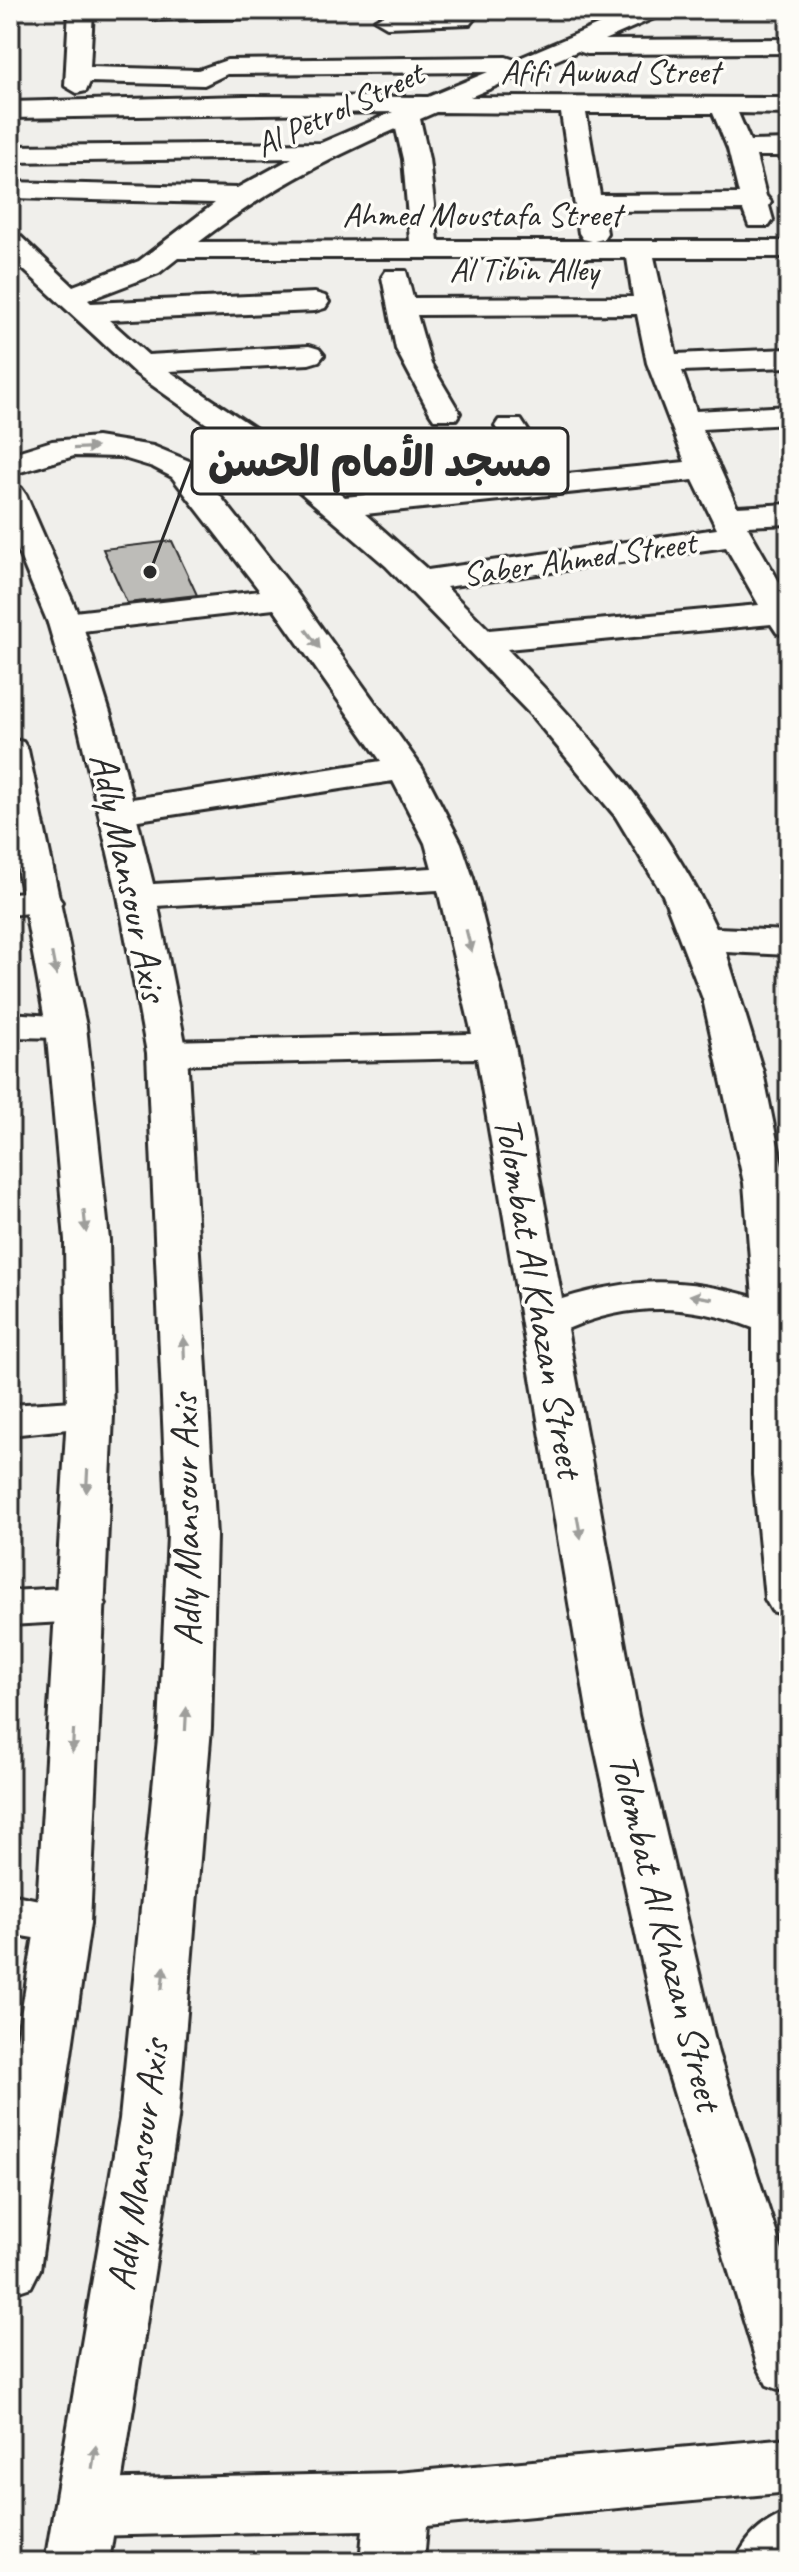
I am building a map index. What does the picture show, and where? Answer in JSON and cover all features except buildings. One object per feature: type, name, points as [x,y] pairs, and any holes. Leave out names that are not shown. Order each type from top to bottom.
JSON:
[{"type":"street","points":[[81,10],[77,80],[186,66],[209,77],[220,68],[260,66],[527,64]]},
{"type":"street","points":[[157,13],[247,10],[260,66]]},
{"type":"street","name":"Al Petrol Street","points":[[79,304],[176,250],[242,196],[326,150],[653,10]]},
{"type":"street","points":[[388,65],[387,23],[457,28]]},
{"type":"street","points":[[569,47],[789,46]]},
{"type":"street","name":"Afifi Awwad Street","points":[[10,110],[151,105],[789,106]]},
{"type":"street","points":[[572,105],[595,249]]},
{"type":"street","points":[[590,203],[762,202],[722,106]]},
{"type":"street","points":[[406,115],[416,159],[412,251],[396,279],[403,333],[413,360],[445,413]]},
{"type":"street","points":[[741,149],[789,148]]},
{"type":"street","points":[[10,154],[326,150]]},
{"type":"street","points":[[10,190],[242,196]]},
{"type":"street","points":[[10,242],[142,364],[261,447],[339,507],[423,581],[561,725],[626,804],[680,892],[702,939],[732,1035],[773,1139],[766,1188],[781,1337],[775,1435],[789,1599]]},
{"type":"street","points":[[482,641],[786,617],[730,526],[682,421],[647,305],[639,249]]},
{"type":"street","name":"Ahmed Moustafa Street","points":[[176,250],[789,249]]},
{"type":"street","points":[[79,304],[315,302]]},
{"type":"street","name":"Al Tibin Alley","points":[[402,307],[647,305]]},
{"type":"street","points":[[142,364],[309,355]]},
{"type":"street","points":[[662,363],[789,358]]},
{"type":"street","points":[[682,421],[789,415]]},
{"type":"street","points":[[510,426],[548,486]]},
{"type":"street","name":"Tolombat Al Khazan Street","points":[[10,466],[48,452],[78,447],[140,451],[165,459],[183,470],[283,598],[404,768],[443,843],[495,1046],[613,1716],[687,2037],[789,2367]]},
{"type":"street","points":[[339,507],[702,470]]},
{"type":"street","name":"Adly Mansour Axis","points":[[10,495],[65,623],[119,812],[167,1053],[192,1536],[185,1728],[149,2119],[82,2535]]},
{"type":"street","name":"Saber Ahmed Street","points":[[423,581],[789,514]]},
{"type":"street","points":[[65,623],[283,598]]},
{"type":"street","points":[[10,751],[26,903],[66,1026],[87,1240],[90,1415],[63,1923],[26,2070],[10,2269]]},
{"type":"street","points":[[119,812],[404,768]]},
{"type":"street","points":[[137,896],[454,878]]},
{"type":"street","points":[[702,939],[789,943]]},
{"type":"street","points":[[10,1025],[66,1026]]},
{"type":"street","points":[[167,1053],[495,1046]]},
{"type":"street","points":[[545,1322],[578,1306],[603,1299],[656,1292],[699,1295],[739,1304],[781,1337]]},
{"type":"street","points":[[10,1420],[90,1415]]},
{"type":"street","points":[[10,1608],[81,1604]]},
{"type":"street","points":[[10,1914],[63,1923]]},
{"type":"street","points":[[82,2535],[397,2501],[789,2465]]},
{"type":"street","points":[[392,2562],[397,2501]]},
{"type":"street","points":[[767,2562],[789,2541]]},
{"type":"place","name":"مسجد الأمام الحسن","points":[[150,572]]}]
